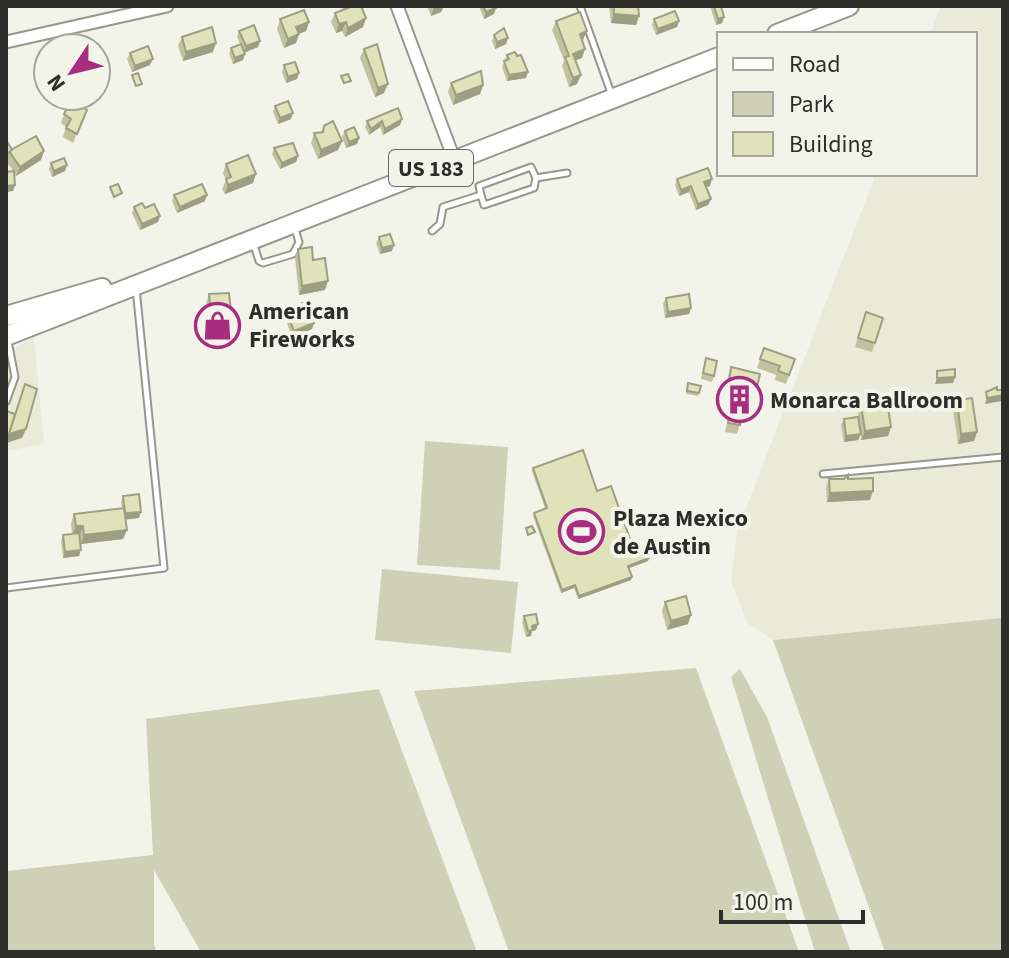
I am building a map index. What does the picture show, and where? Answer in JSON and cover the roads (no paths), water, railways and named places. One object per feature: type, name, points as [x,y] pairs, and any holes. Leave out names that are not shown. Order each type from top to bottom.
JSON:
[{"type":"highway","points":[[782,32],[849,6]]},
{"type":"highway","name":"US 183","points":[[6,336],[717,58]]},
{"type":"highway","name":"US 183","points":[[6,316],[85,292],[140,281]]},
{"type":"street","points":[[6,42],[167,6]]},
{"type":"street","points":[[397,6],[454,159]]},
{"type":"lane","points":[[580,6],[613,98]]},
{"type":"lane","points":[[531,167],[536,178],[534,188],[484,205],[481,195],[479,186],[531,167]]},
{"type":"lane","points":[[536,178],[567,173]]},
{"type":"lane","points":[[432,231],[440,224],[443,207],[481,195]]},
{"type":"lane","points":[[251,238],[259,261],[263,263],[293,254],[299,242],[293,222]]},
{"type":"lane","points":[[6,588],[164,568],[140,281]]},
{"type":"lane","points":[[6,336],[15,377],[6,402]]},
{"type":"lane","points":[[823,474],[1003,457]]},
{"type":"place","name":"American Fireworks","points":[[218,325]]},
{"type":"place","name":"Monarca Ballroom","points":[[739,400]]},
{"type":"place","name":"Plaza Mexico de Austin","points":[[582,532]]}]
